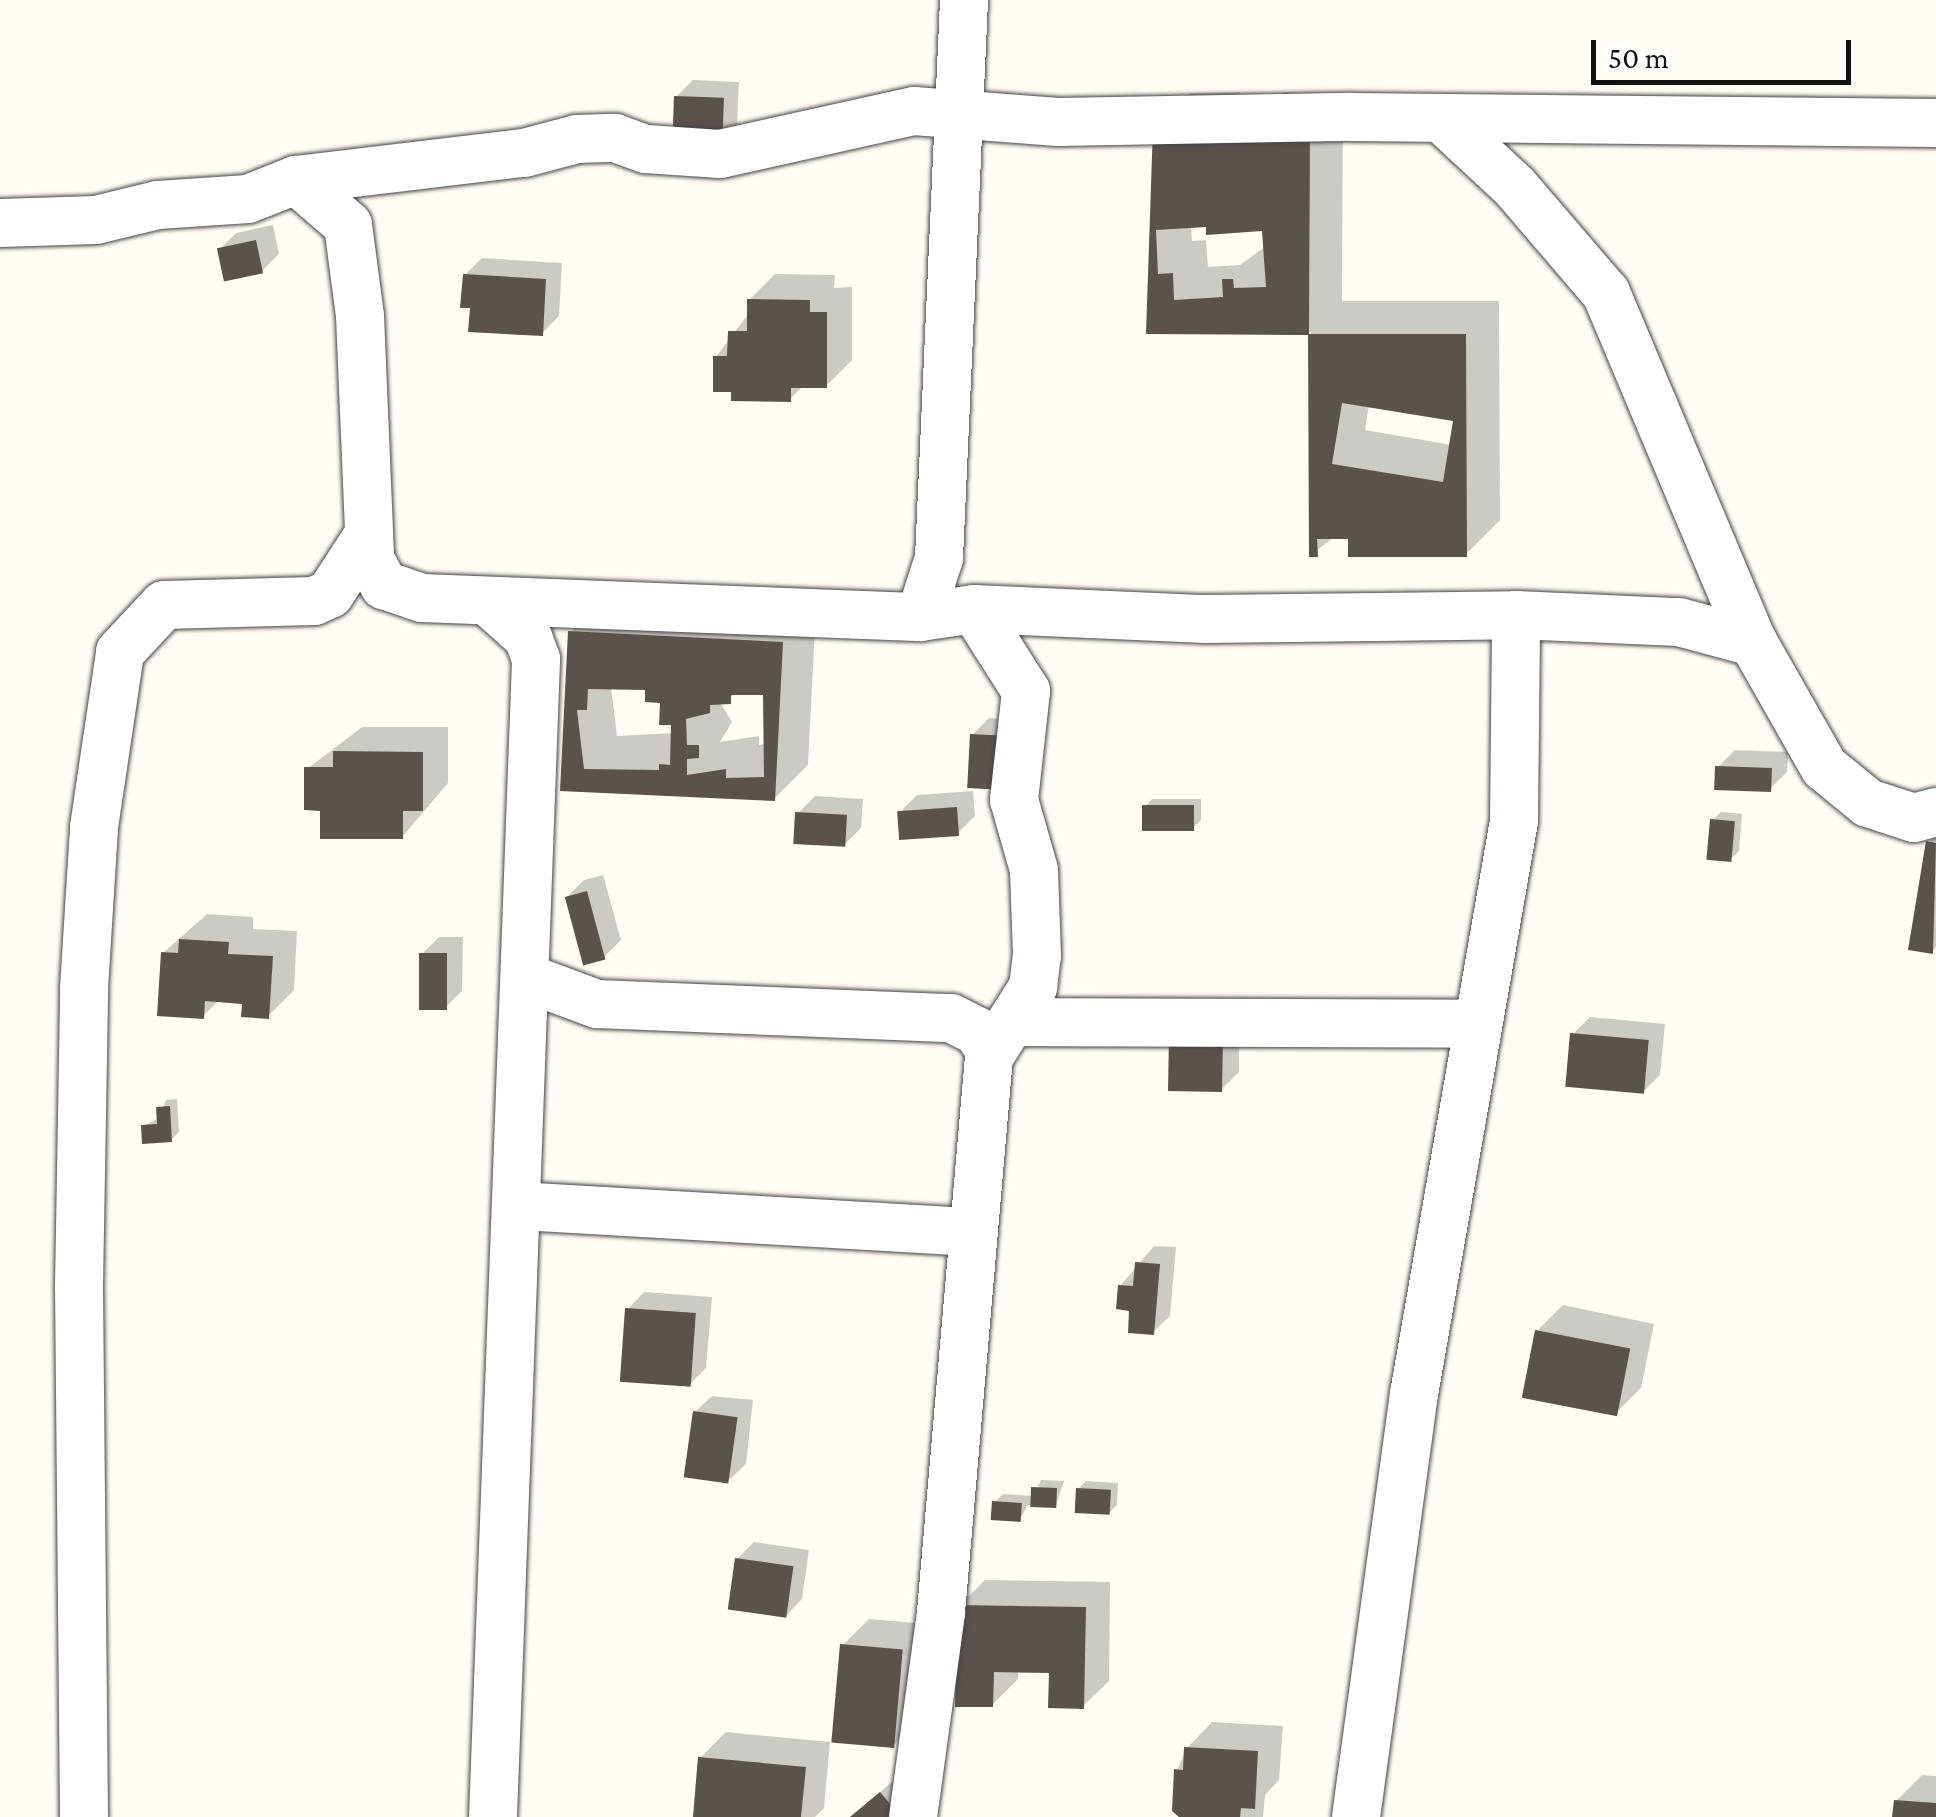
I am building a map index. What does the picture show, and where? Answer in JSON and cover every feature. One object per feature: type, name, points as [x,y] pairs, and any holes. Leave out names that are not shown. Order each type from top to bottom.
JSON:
[{"type":"street","points":[[920,616],[939,558],[964,0]]},
{"type":"street","points":[[0,223],[96,220],[158,205],[248,199],[296,180],[384,164],[524,152],[577,139],[615,138],[646,149],[720,154],[862,120],[961,112],[1058,122],[1936,123]]},
{"type":"street","points":[[1443,120],[1515,186],[1606,293],[1753,642],[1824,767],[1868,803],[1914,818],[1936,812]]},
{"type":"street","points":[[296,180],[348,225],[354,250],[367,537],[384,585],[422,598],[493,606],[920,616],[974,609],[1206,619],[1516,615],[1679,622],[1753,642]]},
{"type":"street","points":[[84,1817],[79,1286],[84,988],[94,827],[120,652],[164,605],[314,601],[330,594],[346,578],[367,537]]},
{"type":"street","points":[[493,606],[528,637],[536,659],[519,1206],[493,1817]]},
{"type":"street","points":[[913,1817],[941,1612],[970,1232],[1001,1037],[1034,987],[1037,956],[1034,870],[1014,800],[1026,691],[974,609]]},
{"type":"street","points":[[1356,1817],[1414,1394],[1475,1024],[1514,821],[1516,615]]},
{"type":"street","points":[[527,978],[597,1004],[951,1018],[1001,1037],[1475,1024]]},
{"type":"street","points":[[519,1206],[970,1232]]},
{"type":"building","points":[[674,96],[724,98],[722,145],[672,143]]},
{"type":"building","points":[[1153,126],[1310,127],[1309,334],[1466,334],[1467,557],[1348,557],[1348,539],[1317,539],[1318,557],[1309,557],[1308,335],[1146,334]],"holes":[[[1206,227],[1206,235],[1262,231],[1266,287],[1234,288],[1233,279],[1222,279],[1223,297],[1174,300],[1173,273],[1158,274],[1156,230]],[[1342,403],[1453,421],[1443,482],[1332,464]]]},
{"type":"building","points":[[256,240],[263,273],[224,282],[217,248]]},
{"type":"building","points":[[463,274],[546,279],[543,336],[468,332],[470,308],[460,308]]},
{"type":"building","points":[[747,299],[810,300],[810,312],[827,312],[827,388],[791,388],[791,402],[731,401],[731,392],[713,392],[713,356],[727,356],[728,331],[747,331]]},
{"type":"building","points":[[568,631],[783,642],[775,801],[560,791]],"holes":[[[588,689],[645,690],[645,702],[660,703],[659,725],[671,725],[670,765],[659,764],[659,770],[584,769],[577,710],[587,710]],[[731,695],[763,695],[764,777],[726,778],[726,769],[687,775],[687,759],[699,758],[699,745],[687,745],[686,719],[710,713],[710,705],[731,704]]]},
{"type":"building","points":[[970,734],[1005,736],[1002,790],[967,788]]},
{"type":"building","points":[[333,751],[423,752],[423,811],[403,811],[403,839],[320,839],[320,811],[304,810],[304,767],[333,767]]},
{"type":"building","points":[[1715,766],[1772,768],[1771,792],[1714,790]]},
{"type":"building","points":[[1142,805],[1194,805],[1194,831],[1142,831]]},
{"type":"building","points":[[957,807],[959,836],[899,840],[897,811]]},
{"type":"building","points":[[795,812],[847,815],[845,847],[793,844]]},
{"type":"building","points":[[1710,819],[1735,821],[1731,862],[1706,860]]},
{"type":"building","points":[[1926,841],[1936,843],[1933,954],[1908,950]]},
{"type":"building","points":[[587,891],[605,960],[583,966],[565,897]]},
{"type":"building","points":[[179,939],[229,942],[228,954],[273,956],[269,1019],[241,1017],[242,1004],[205,1001],[204,1019],[157,1016],[161,952],[178,953]]},
{"type":"building","points":[[419,953],[447,953],[447,1010],[419,1010]]},
{"type":"building","points":[[1570,1033],[1649,1040],[1644,1094],[1565,1087]]},
{"type":"building","points":[[1169,1035],[1223,1036],[1222,1092],[1168,1091]]},
{"type":"building","points":[[170,1106],[172,1142],[142,1144],[141,1125],[157,1124],[156,1107]]},
{"type":"building","points":[[1135,1262],[1160,1264],[1154,1335],[1128,1333],[1129,1311],[1116,1309],[1118,1285],[1133,1286]]},
{"type":"building","points":[[625,1308],[696,1313],[691,1387],[620,1382]]},
{"type":"building","points":[[1535,1330],[1630,1349],[1617,1416],[1522,1398]]},
{"type":"building","points":[[693,1411],[738,1417],[728,1484],[684,1477]]},
{"type":"building","points":[[1031,1487],[1057,1488],[1056,1508],[1030,1507]]},
{"type":"building","points":[[1076,1488],[1111,1490],[1110,1515],[1075,1513]]},
{"type":"building","points":[[992,1501],[1022,1503],[1021,1522],[991,1520]]},
{"type":"building","points":[[735,1558],[793,1566],[786,1618],[728,1609]]},
{"type":"building","points":[[957,1605],[1086,1607],[1084,1709],[1048,1708],[1049,1673],[994,1672],[993,1707],[955,1707]]},
{"type":"building","points":[[840,1644],[903,1649],[894,1748],[831,1743]]},
{"type":"building","points":[[1184,1747],[1258,1751],[1255,1809],[1241,1808],[1240,1817],[1179,1817],[1172,1811],[1174,1769],[1183,1770]]},
{"type":"building","points":[[698,1757],[806,1767],[801,1817],[693,1817]]},
{"type":"building","points":[[880,1792],[901,1817],[850,1817]]},
{"type":"building","points":[[1894,1800],[1936,1803],[1936,1817],[1892,1817]]}]
